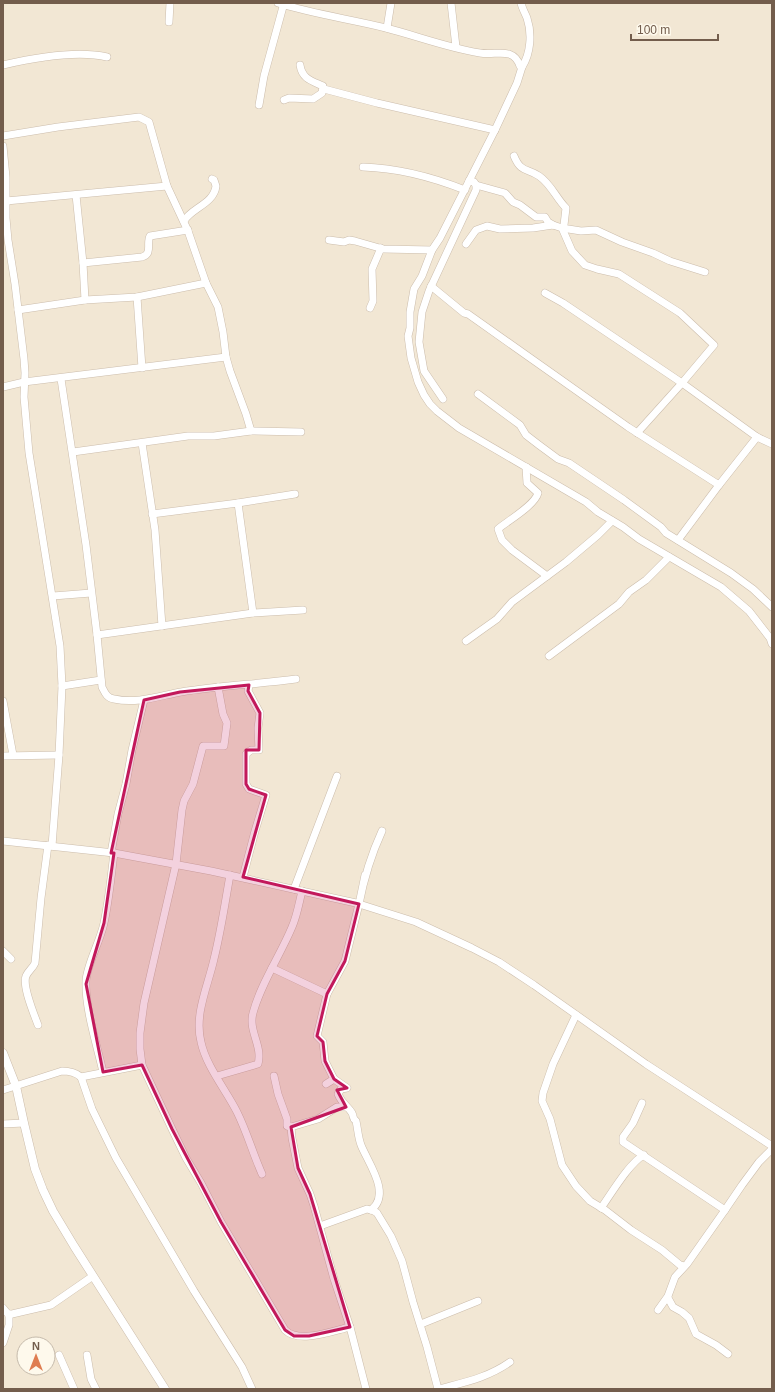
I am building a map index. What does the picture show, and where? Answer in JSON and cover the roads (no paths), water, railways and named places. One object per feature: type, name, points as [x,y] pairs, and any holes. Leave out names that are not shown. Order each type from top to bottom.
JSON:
[{"type":"street","points":[[169,22],[170,3]]},
{"type":"street","points":[[259,105],[264,76],[282,3],[386,28],[480,53],[508,53],[516,57],[520,66],[522,67]]},
{"type":"street","points":[[386,28],[391,3]]},
{"type":"street","points":[[451,3],[456,47]]},
{"type":"street","points":[[521,3],[527,19],[529,52],[517,83],[495,130],[440,238],[432,250],[422,276],[414,289],[410,312],[408,340],[412,366],[418,382],[426,400],[437,411],[460,428],[586,502],[612,521],[720,587],[749,611],[770,638],[772,644]]},
{"type":"street","points":[[3,65],[32,59],[67,56],[98,55],[107,57]]},
{"type":"street","points":[[300,65],[301,72],[309,79],[324,86],[324,89],[377,103],[495,130]]},
{"type":"street","points":[[284,100],[289,98],[313,99],[322,93],[324,89]]},
{"type":"street","points":[[3,136],[58,127],[136,118],[142,118],[149,122],[167,186],[188,230],[206,283],[215,298],[220,314],[226,357],[251,431]]},
{"type":"street","points":[[3,146],[6,177],[8,240],[25,373],[25,415],[29,453],[60,639],[62,686],[59,755],[50,846],[41,898],[36,958],[33,968],[27,974],[25,983],[38,1025]]},
{"type":"street","points":[[514,156],[516,162],[523,170],[539,176],[552,189],[560,202],[566,208],[564,225],[562,228],[572,251],[585,265],[619,274],[680,313],[714,345],[637,433]]},
{"type":"street","points":[[363,167],[412,173],[465,190]]},
{"type":"street","points":[[184,221],[188,215],[199,208],[213,195],[216,186],[214,180],[212,179]]},
{"type":"street","points":[[469,181],[474,182],[476,185],[504,193],[513,202],[536,216],[545,217],[548,222],[562,228],[581,231],[596,230],[622,242],[653,253],[670,262],[705,272]]},
{"type":"street","points":[[443,399],[424,371],[419,342],[422,312],[431,286],[476,190],[476,185]]},
{"type":"street","points":[[6,201],[167,186]]},
{"type":"street","points":[[76,195],[85,300]]},
{"type":"street","points":[[466,244],[476,230],[487,226],[500,229],[533,228],[553,224]]},
{"type":"street","points":[[83,263],[146,256],[148,253],[148,240],[150,236],[188,230]]},
{"type":"street","points":[[329,240],[344,242],[355,240],[381,248],[432,250]]},
{"type":"street","points":[[370,308],[373,301],[372,269],[381,248]]},
{"type":"street","points":[[18,310],[85,300],[136,298],[206,283]]},
{"type":"street","points":[[431,286],[464,313],[468,314],[637,433],[719,485]]},
{"type":"street","points":[[545,293],[682,383],[757,437],[772,444]]},
{"type":"street","points":[[136,298],[142,368]]},
{"type":"street","points":[[3,387],[24,382],[226,357]]},
{"type":"street","points":[[61,378],[86,545],[91,593],[98,635],[101,680],[104,692],[112,699],[144,700],[180,692],[296,679]]},
{"type":"street","points":[[478,394],[520,425],[526,435],[558,459],[569,464],[624,500],[661,527],[666,533],[731,573],[753,589],[772,607]]},
{"type":"street","points":[[73,452],[188,436],[214,436],[251,431],[301,432]]},
{"type":"street","points":[[678,540],[757,437]]},
{"type":"street","points":[[142,443],[155,530],[162,626]]},
{"type":"street","points":[[526,467],[527,483],[538,493],[537,498],[528,507],[498,529],[502,540],[512,550],[547,576]]},
{"type":"street","points":[[152,514],[295,494]]},
{"type":"street","points":[[238,503],[253,613]]},
{"type":"street","points":[[466,641],[497,619],[512,602],[566,562],[593,540],[612,521]]},
{"type":"street","points":[[549,656],[619,604],[629,592],[646,580],[669,557]]},
{"type":"street","points":[[53,596],[91,593]]},
{"type":"street","points":[[98,635],[253,613],[303,610]]},
{"type":"street","points":[[62,686],[101,680]]},
{"type":"street","points":[[243,877],[266,795],[249,789],[246,784],[246,754],[250,750],[259,750],[258,728],[260,713],[248,691],[249,685]]},
{"type":"street","points":[[218,687],[223,714],[227,723],[224,746],[203,746],[193,784],[184,801],[176,864],[144,1003],[140,1033],[142,1065],[172,1129],[221,1222],[284,1330],[294,1336],[310,1336],[350,1327]]},
{"type":"street","points":[[103,1072],[92,1027],[86,984],[87,974],[100,940],[104,923],[118,814],[144,700]]},
{"type":"street","points":[[3,701],[13,755]]},
{"type":"street","points":[[3,756],[59,755]]},
{"type":"street","points":[[294,889],[337,776]]},
{"type":"street","points":[[371,1210],[376,1206],[380,1198],[379,1185],[361,1146],[357,1134],[356,1121],[353,1119],[352,1112],[341,1101],[338,1094],[341,1089],[347,1088],[334,1079],[325,1061],[324,1042],[317,1036],[327,994],[345,961],[365,875],[374,847],[382,831]]},
{"type":"street","points":[[3,841],[113,853],[243,877],[359,904],[416,922],[499,962],[646,1064],[772,1146]]},
{"type":"street","points":[[230,875],[214,959],[199,1024],[201,1043],[206,1057],[246,1131],[262,1174]]},
{"type":"street","points":[[217,1076],[258,1064],[260,1052],[252,1028],[252,1014],[264,983],[293,926],[302,891]]},
{"type":"street","points":[[3,951],[10,959]]},
{"type":"street","points":[[272,968],[327,994]]},
{"type":"street","points":[[576,1015],[553,1064],[544,1088],[542,1101],[550,1119],[562,1165],[576,1186],[588,1200],[662,1250],[680,1265],[684,1266]]},
{"type":"street","points":[[3,1053],[16,1086],[35,1169],[53,1211],[164,1389]]},
{"type":"street","points":[[3,1090],[62,1071],[72,1072],[81,1077],[142,1065]]},
{"type":"street","points":[[274,1076],[278,1094],[287,1119],[287,1126],[291,1127],[298,1168],[310,1194],[320,1226],[334,1279],[350,1327],[366,1389]]},
{"type":"street","points":[[81,1077],[92,1109],[116,1158],[188,1281],[242,1367],[252,1389]]},
{"type":"street","points":[[326,1084],[334,1079]]},
{"type":"street","points":[[642,1103],[633,1123],[623,1139],[623,1142],[725,1210]]},
{"type":"street","points":[[291,1127],[318,1119],[337,1108],[346,1107]]},
{"type":"street","points":[[3,1124],[24,1123]]},
{"type":"street","points":[[658,1310],[668,1298],[675,1277],[687,1264],[759,1162],[772,1149]]},
{"type":"street","points":[[601,1208],[632,1165],[640,1157],[644,1156]]},
{"type":"street","points":[[320,1226],[367,1209],[377,1213],[394,1243],[402,1261],[413,1302],[421,1324],[438,1389],[482,1378],[510,1362]]},
{"type":"street","points":[[9,1314],[51,1305],[93,1276]]},
{"type":"street","points":[[668,1298],[673,1308],[682,1312],[689,1318],[696,1334],[716,1345],[728,1354]]},
{"type":"street","points":[[421,1324],[478,1301]]},
{"type":"street","points":[[3,1308],[9,1314],[9,1325],[3,1343]]},
{"type":"street","points":[[59,1355],[74,1389]]},
{"type":"street","points":[[87,1355],[91,1379],[96,1389]]}]
